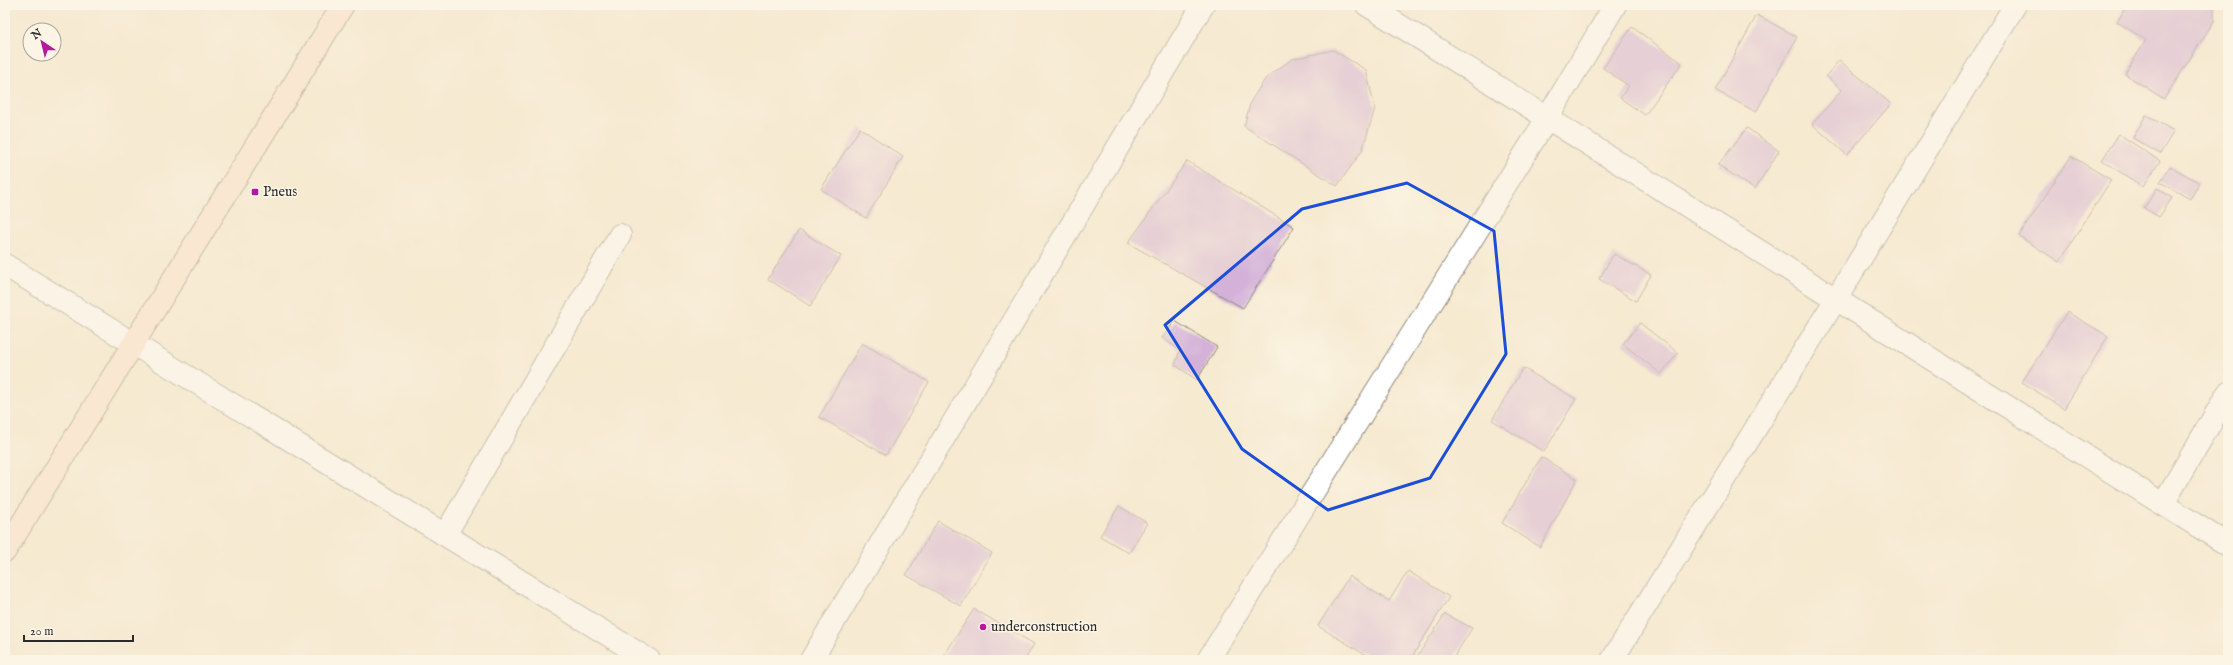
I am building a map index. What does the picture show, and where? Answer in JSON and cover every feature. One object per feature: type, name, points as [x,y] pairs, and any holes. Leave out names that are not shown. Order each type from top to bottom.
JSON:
[{"type":"street","points":[[5,552],[343,5]]},
{"type":"street","points":[[811,660],[1203,5]]},
{"type":"street","points":[[1367,5],[1548,116],[2228,545]]},
{"type":"street","points":[[1208,660],[1548,116],[1615,5]]},
{"type":"street","points":[[1612,660],[1836,299],[2015,5]]},
{"type":"street","points":[[444,535],[620,235]]},
{"type":"street","points":[[5,265],[649,660]]},
{"type":"street","points":[[2163,504],[2228,393]]},
{"type":"highlighted area","points":[[1407,183],[1494,231],[1506,354],[1430,478],[1328,510],[1242,449],[1165,325],[1302,209]]},
{"type":"building","points":[[2127,5],[2210,5],[2214,8],[2214,21],[2164,99],[2125,74],[2146,40],[2117,22]]},
{"type":"building","points":[[1757,15],[1797,37],[1756,112],[1715,90]]},
{"type":"building","points":[[1632,27],[1682,63],[1645,115],[1620,98],[1629,86],[1603,68]]},
{"type":"building","points":[[1333,50],[1366,70],[1375,108],[1362,151],[1337,186],[1244,126],[1251,101],[1266,78],[1292,59]]},
{"type":"building","points":[[1839,60],[1891,104],[1847,155],[1812,124],[1842,90],[1826,76]]},
{"type":"building","points":[[2146,115],[2174,131],[2160,154],[2133,138]]},
{"type":"building","points":[[860,128],[903,157],[866,218],[821,189]]},
{"type":"building","points":[[1747,128],[1779,151],[1755,189],[1718,165]]},
{"type":"building","points":[[2119,134],[2160,161],[2143,187],[2102,160]]},
{"type":"building","points":[[2071,156],[2111,180],[2059,262],[2019,236]]},
{"type":"building","points":[[1187,161],[1294,227],[1243,308],[1128,243]]},
{"type":"building","points":[[2170,166],[2200,183],[2190,199],[2160,182]]},
{"type":"building","points":[[2157,188],[2172,198],[2159,217],[2144,208]]},
{"type":"building","points":[[799,230],[841,256],[810,306],[768,279]]},
{"type":"building","points":[[1614,254],[1651,275],[1636,301],[1599,279]]},
{"type":"building","points":[[2067,312],[2108,336],[2064,409],[2022,382]]},
{"type":"building","points":[[1175,321],[1217,347],[1197,380],[1175,365],[1180,350],[1162,338]]},
{"type":"building","points":[[1640,323],[1678,353],[1661,374],[1623,344]]},
{"type":"building","points":[[862,343],[929,382],[886,455],[819,417]]},
{"type":"building","points":[[1523,368],[1576,399],[1544,452],[1492,420]]},
{"type":"building","points":[[1541,457],[1577,479],[1540,547],[1502,523]]},
{"type":"building","points":[[1119,506],[1147,523],[1129,553],[1100,536]]},
{"type":"building","points":[[938,521],[992,553],[961,606],[906,575]]},
{"type":"building","points":[[1408,571],[1449,597],[1410,660],[1374,660],[1318,626],[1349,576],[1389,601]]},
{"type":"building","name":"underconstruction","points":[[974,609],[1034,644],[1025,660],[941,660]]},
{"type":"building","points":[[1445,614],[1472,628],[1452,660],[1415,660]]},
{"type":"place","name":"Pneus","points":[[255,192]]},
{"type":"place","name":"underconstruction","points":[[983,627]]}]
